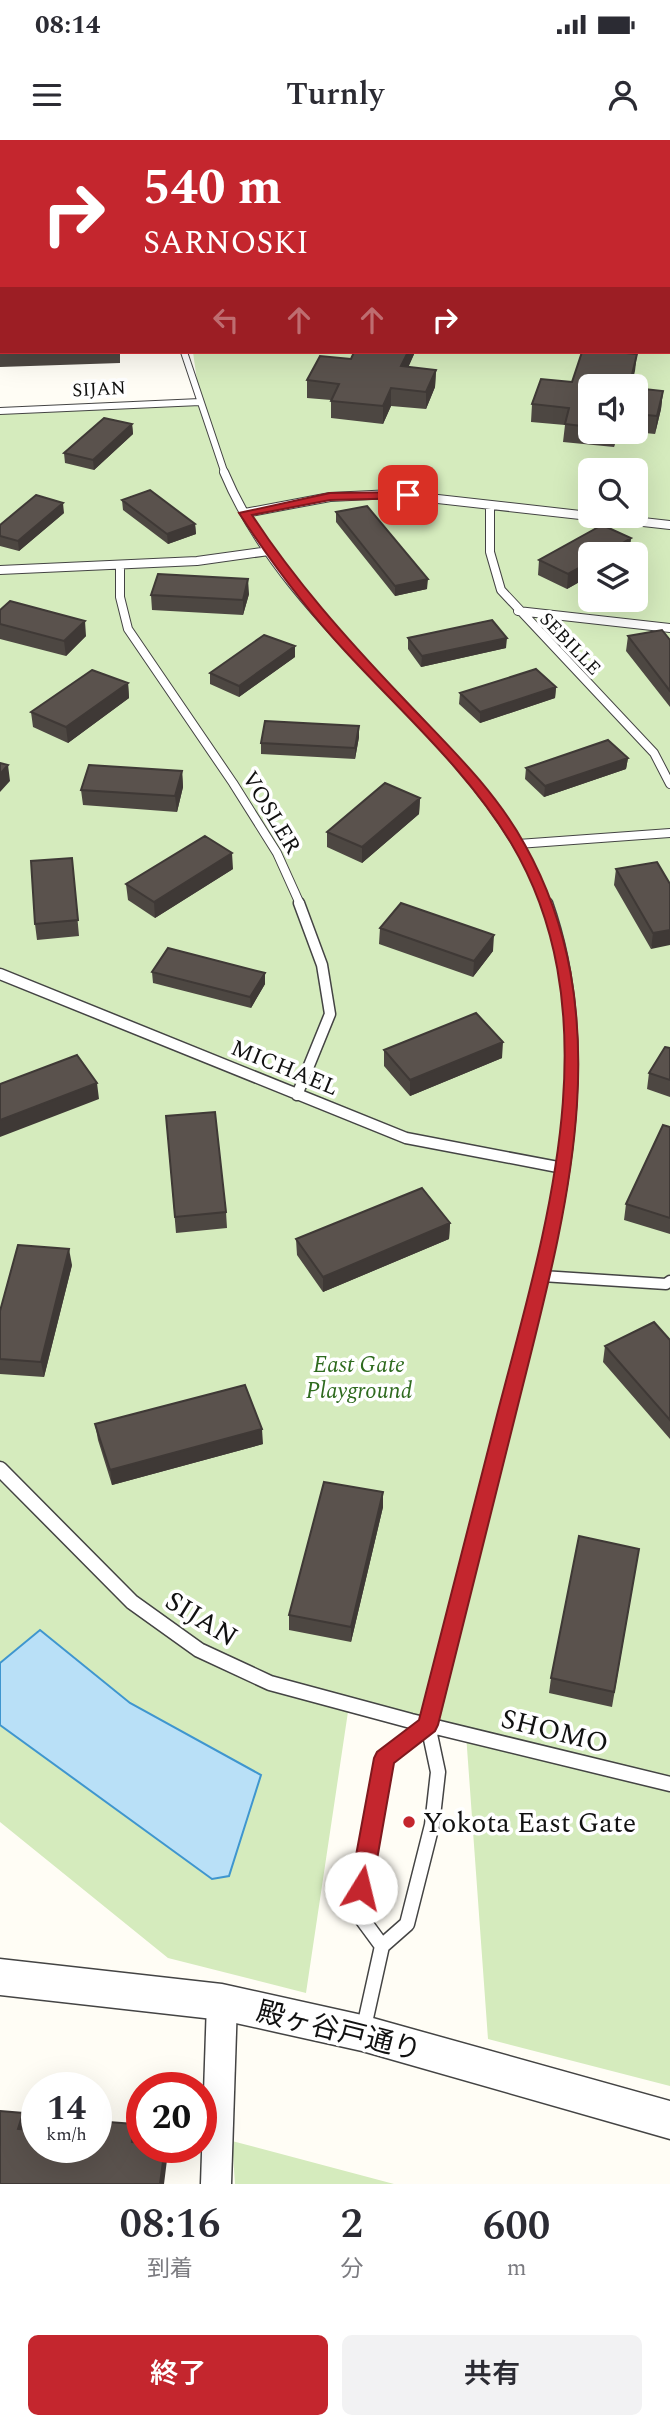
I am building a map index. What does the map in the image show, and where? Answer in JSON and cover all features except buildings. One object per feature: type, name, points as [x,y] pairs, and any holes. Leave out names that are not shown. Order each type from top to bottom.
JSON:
[{"type":"street","name":"殿ヶ谷戸通り","points":[[0,1977],[222,2002],[362,2034],[670,2120]]},
{"type":"street","points":[[216,2184],[222,2002]]},
{"type":"lane","points":[[185,354],[223,468],[245,513],[269,551],[347,646],[474,781],[518,844],[556,930],[571,1017],[572,1082],[563,1168],[542,1276],[428,1725],[438,1772],[432,1825],[407,1924],[382,1946],[362,2034]]},
{"type":"lane","name":"SIJAN","points":[[0,411],[200,402]]},
{"type":"lane","points":[[245,513],[330,497],[393,494],[670,525]]},
{"type":"lane","name":"SEBILLE","points":[[490,506],[490,552],[501,590],[654,753],[670,784]]},
{"type":"lane","points":[[0,570],[197,561],[269,551]]},
{"type":"lane","name":"VOSLER","points":[[120,566],[120,597],[128,629],[233,783],[277,853],[305,916],[322,965],[330,1014],[297,1095]]},
{"type":"lane","points":[[518,611],[670,628]]},
{"type":"lane","points":[[518,844],[670,833]]},
{"type":"lane","name":"MICHAEL","points":[[0,974],[406,1138],[563,1168]]},
{"type":"lane","points":[[542,1276],[666,1284],[670,1281]]},
{"type":"lane","name":"SIJAN","points":[[0,1469],[132,1602],[199,1650],[270,1683],[428,1725]]},
{"type":"lane","points":[[382,1946],[357,1912],[384,1758],[428,1725]]},
{"type":"lane","name":"SHOMO","points":[[428,1725],[670,1784]]},
{"type":"green space","name":"East Gate Playground","points":[[193,354],[670,354],[670,2086],[488,2039],[466,1734],[349,1705],[306,1993],[168,1958],[0,1822],[0,410],[200,402]]},
{"type":"green space","points":[[232,2141],[394,2184],[235,2184]]},
{"type":"water","points":[[40,1630],[130,1703],[261,1775],[229,1876],[212,1879],[0,1725],[0,1663]]},
{"type":"place","name":"Yokota East Gate","points":[[409,1822]]},
{"type":"route","points":[[361,1888],[384,1758],[428,1725],[542,1276],[563,1168],[572,1082],[571,1017],[561,950],[556,930],[518,844],[474,781],[347,646],[269,551],[245,513],[330,497],[408,495]]}]
